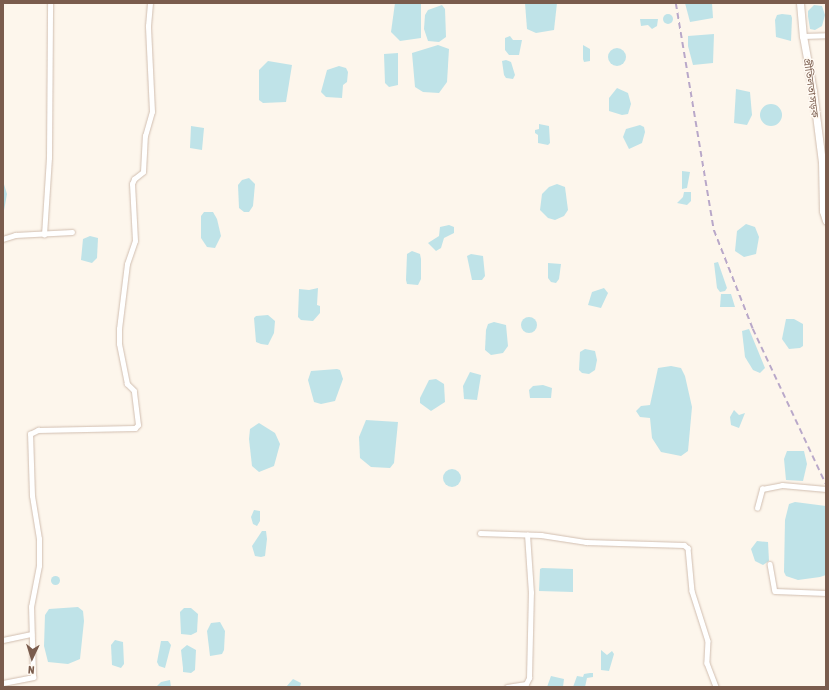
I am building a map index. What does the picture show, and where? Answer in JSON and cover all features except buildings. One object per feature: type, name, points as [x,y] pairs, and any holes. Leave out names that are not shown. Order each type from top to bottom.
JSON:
[{"type":"main road","name":"প্রীতিলতা সড়ক","points":[[800,3],[803,36],[814,91],[822,162],[823,211],[826,221]]},
{"type":"street","points":[[44,235],[49,158],[50,3]]},
{"type":"street","points":[[3,683],[33,677],[30,607],[39,566],[39,539],[32,496],[30,434],[38,430],[135,428],[138,425],[134,391],[127,384],[119,344],[119,329],[127,264],[135,241],[132,184],[134,178],[142,172],[145,136],[152,112],[148,26],[150,3]]},
{"type":"street","points":[[803,36],[826,35]]},
{"type":"street","points":[[3,239],[15,235],[44,235],[72,232]]},
{"type":"street","points":[[757,508],[762,489],[782,485],[826,490]]},
{"type":"street","points":[[480,533],[527,535],[586,542],[684,545],[688,548],[692,591],[708,641],[706,663],[716,687]]},
{"type":"street","points":[[507,687],[526,684],[529,678],[531,593],[527,535]]},
{"type":"street","points":[[770,564],[775,591],[826,593]]},
{"type":"street","points":[[3,640],[31,634]]},
{"type":"water","points":[[395,3],[421,3],[421,38],[400,41],[391,32]]},
{"type":"water","points":[[525,3],[557,3],[554,30],[536,33],[527,29]]},
{"type":"water","points":[[685,3],[712,3],[713,18],[690,22]]},
{"type":"water","points":[[442,5],[445,9],[446,37],[439,42],[428,41],[424,29],[425,15],[428,10]]},
{"type":"water","points":[[814,5],[822,6],[825,15],[822,26],[815,30],[810,29],[808,16],[808,11]]},
{"type":"water","points":[[668,14],[673,19],[668,24],[663,19]]},
{"type":"water","points":[[777,15],[791,15],[792,18],[791,41],[776,37],[775,20]]},
{"type":"water","points":[[640,19],[658,19],[657,26],[652,29],[648,25],[641,26]]},
{"type":"water","points":[[714,34],[713,63],[693,65],[688,46],[688,36]]},
{"type":"water","points":[[510,36],[513,40],[522,40],[519,55],[509,55],[505,50],[505,38]]},
{"type":"water","points":[[438,45],[449,49],[447,82],[439,93],[423,92],[415,87],[412,53]]},
{"type":"water","points":[[583,45],[590,49],[590,61],[584,62]]},
{"type":"water","points":[[617,48],[624,50],[626,57],[624,64],[617,66],[610,64],[608,57],[610,50]]},
{"type":"water","points":[[398,53],[398,85],[389,87],[385,83],[384,54]]},
{"type":"water","points":[[506,60],[511,62],[515,75],[513,79],[506,78],[504,75],[502,61]]},
{"type":"water","points":[[268,61],[292,65],[286,102],[263,103],[259,100],[259,70]]},
{"type":"water","points":[[339,66],[346,68],[348,72],[347,82],[343,85],[342,98],[326,97],[321,92],[327,70]]},
{"type":"water","points":[[617,88],[628,93],[631,104],[628,114],[622,115],[609,111],[609,98]]},
{"type":"water","points":[[736,89],[750,92],[752,115],[747,125],[734,123]]},
{"type":"water","points":[[771,104],[779,107],[782,115],[779,123],[771,126],[763,123],[760,115],[763,107]]},
{"type":"water","points":[[539,124],[549,126],[550,143],[548,145],[538,143],[538,135],[535,133],[535,130],[539,129]]},
{"type":"water","points":[[640,125],[644,127],[645,132],[642,143],[629,149],[623,137],[626,129]]},
{"type":"water","points":[[191,126],[204,128],[202,150],[190,148]]},
{"type":"water","points":[[682,171],[690,172],[687,188],[682,189]]},
{"type":"water","points":[[249,178],[255,184],[253,206],[249,212],[244,212],[239,208],[238,185],[242,180]]},
{"type":"water","points":[[3,181],[7,194],[3,216]]},
{"type":"water","points":[[557,184],[565,187],[568,210],[564,216],[555,220],[548,218],[540,210],[542,194],[549,187]]},
{"type":"water","points":[[684,192],[691,192],[691,201],[687,205],[677,203],[683,197]]},
{"type":"water","points":[[204,212],[213,212],[217,219],[221,236],[215,248],[207,247],[201,238],[201,216]]},
{"type":"water","points":[[746,224],[755,227],[759,237],[756,254],[744,257],[735,251],[737,231]]},
{"type":"water","points":[[449,225],[454,227],[454,233],[444,238],[441,248],[436,251],[428,243],[439,236],[440,227]]},
{"type":"water","points":[[90,236],[98,238],[97,258],[92,263],[81,260],[83,239]]},
{"type":"water","points":[[412,251],[420,254],[421,259],[421,279],[418,285],[407,284],[406,280],[407,254]]},
{"type":"water","points":[[471,254],[483,256],[485,276],[482,280],[472,280],[467,256]]},
{"type":"water","points":[[718,262],[727,288],[725,291],[720,292],[717,288],[714,263]]},
{"type":"water","points":[[548,263],[561,264],[559,279],[556,283],[551,282],[548,278]]},
{"type":"water","points":[[318,288],[317,305],[320,306],[320,313],[313,321],[301,320],[298,317],[299,289],[309,290]]},
{"type":"water","points":[[604,288],[608,293],[601,308],[588,305],[592,292]]},
{"type":"water","points":[[721,294],[731,294],[735,307],[720,307]]},
{"type":"water","points":[[268,315],[275,321],[274,333],[268,345],[256,342],[254,318],[256,316]]},
{"type":"water","points":[[526,317],[532,317],[537,322],[535,331],[532,333],[526,333],[521,328],[521,322]]},
{"type":"water","points":[[786,319],[794,319],[803,324],[803,346],[800,348],[789,349],[782,339]]},
{"type":"water","points":[[494,322],[506,325],[508,346],[503,353],[491,355],[485,350],[486,330],[488,324]]},
{"type":"water","points":[[749,329],[765,368],[760,373],[753,370],[745,357],[742,331]]},
{"type":"water","points":[[585,349],[595,351],[597,360],[595,370],[589,374],[582,373],[579,370],[580,352]]},
{"type":"water","points":[[671,366],[681,368],[685,376],[692,407],[688,451],[681,456],[661,452],[652,438],[650,418],[640,417],[636,411],[641,406],[650,405],[658,368]]},
{"type":"water","points":[[340,370],[343,379],[335,401],[321,404],[314,402],[308,380],[311,371]]},
{"type":"water","points":[[470,372],[481,375],[477,400],[464,399],[463,386]]},
{"type":"water","points":[[436,379],[444,384],[445,402],[431,411],[420,403],[420,398],[429,380]]},
{"type":"water","points":[[543,385],[552,388],[551,398],[530,398],[529,390],[533,386]]},
{"type":"water","points":[[734,410],[739,415],[745,413],[739,428],[731,425],[730,417]]},
{"type":"water","points":[[366,420],[398,422],[394,463],[390,468],[371,467],[360,458],[359,437]]},
{"type":"water","points":[[259,423],[275,433],[280,444],[274,466],[259,472],[252,466],[249,439],[250,429]]},
{"type":"water","points":[[787,451],[804,451],[807,464],[803,481],[786,480],[784,459]]},
{"type":"water","points":[[452,469],[456,470],[460,474],[460,482],[456,486],[452,487],[448,486],[444,482],[443,478],[444,474],[448,470]]},
{"type":"water","points":[[795,502],[826,506],[826,575],[798,580],[786,576],[784,572],[785,520],[789,504]]},
{"type":"water","points":[[254,510],[260,511],[260,521],[257,526],[253,524],[251,517]]},
{"type":"water","points":[[262,531],[266,531],[267,539],[265,556],[261,557],[255,556],[252,546]]},
{"type":"water","points":[[757,541],[768,542],[769,561],[763,565],[755,561],[751,549]]},
{"type":"water","points":[[540,569],[573,569],[573,592],[539,591]]},
{"type":"water","points":[[53,576],[57,576],[59,580],[57,584],[53,584],[51,582],[51,578]]},
{"type":"water","points":[[78,607],[83,611],[84,621],[80,659],[68,664],[48,662],[44,646],[45,615],[49,609]]},
{"type":"water","points":[[184,608],[191,608],[198,614],[197,632],[191,635],[181,634],[180,612]]},
{"type":"water","points":[[220,622],[225,631],[224,650],[222,654],[210,656],[207,631],[211,623]]},
{"type":"water","points":[[115,640],[123,642],[124,664],[121,668],[112,665],[111,645]]},
{"type":"water","points":[[161,641],[168,641],[171,645],[165,668],[159,666],[157,662]]},
{"type":"water","points":[[187,645],[196,650],[195,670],[191,673],[183,672],[181,650]]},
{"type":"water","points":[[601,650],[607,655],[612,651],[614,654],[609,671],[601,670]]},
{"type":"water","points":[[593,673],[593,677],[587,678],[585,687],[573,687],[577,676],[583,677],[584,674]]},
{"type":"water","points":[[551,676],[564,679],[563,687],[547,687]]},
{"type":"water","points":[[293,679],[301,683],[300,687],[286,687]]},
{"type":"water","points":[[170,680],[171,687],[156,687],[161,682]]},
{"type":"railway","points":[[676,3],[714,230],[753,329],[826,484]]}]
